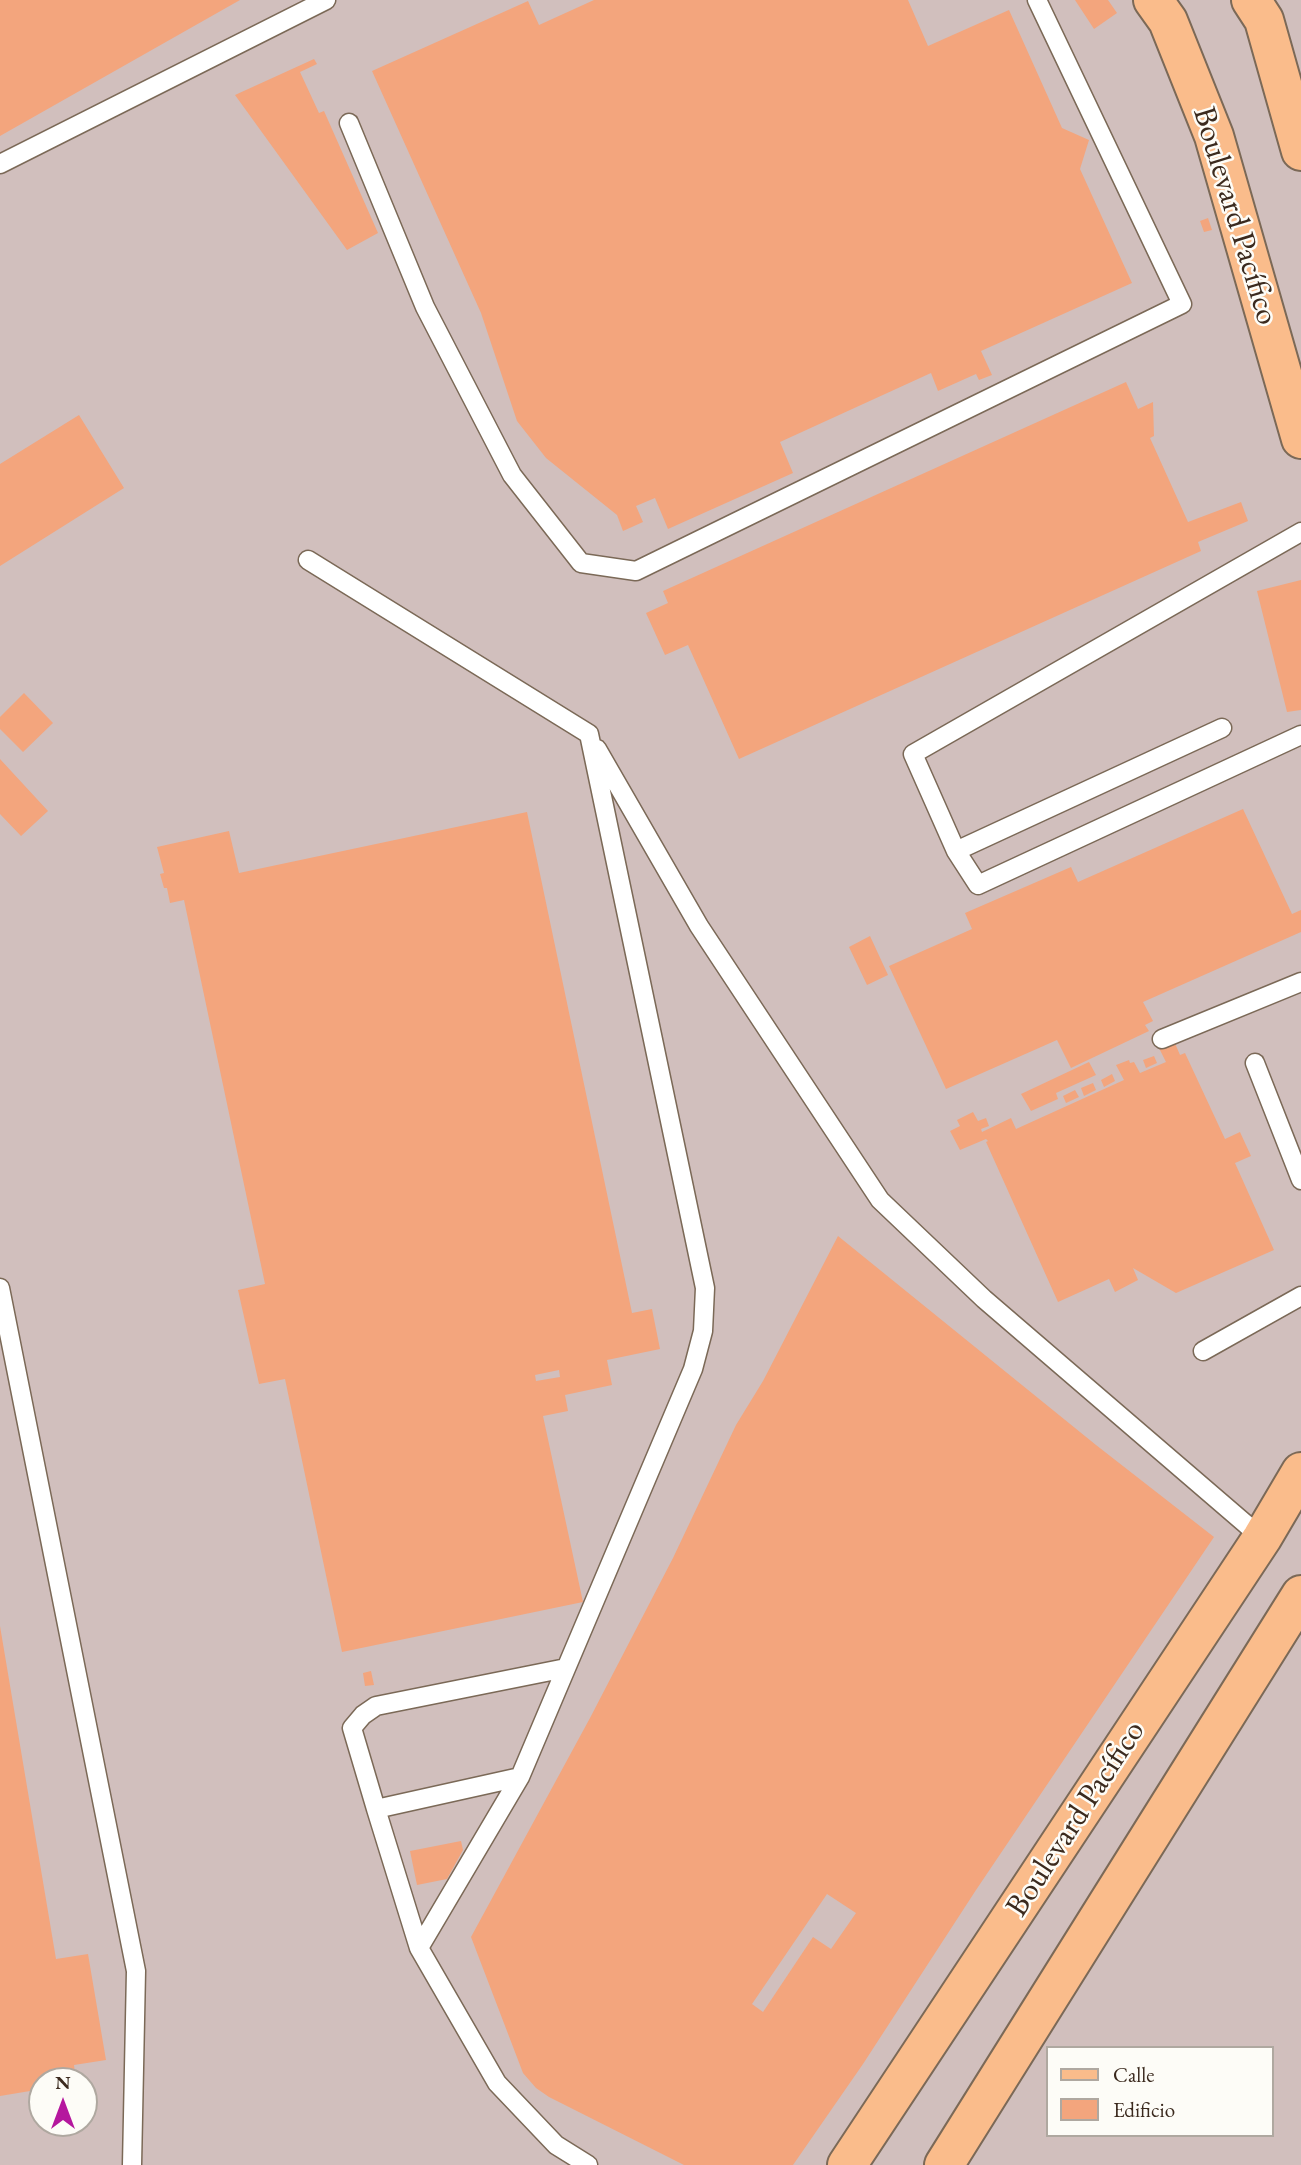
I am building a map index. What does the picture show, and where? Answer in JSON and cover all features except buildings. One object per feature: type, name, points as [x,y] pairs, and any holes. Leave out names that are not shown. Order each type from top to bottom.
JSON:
[{"type":"main road","name":"Boulevard Pacífico","points":[[1153,0],[1168,21],[1214,136],[1301,439]]},
{"type":"main road","points":[[1251,0],[1264,20],[1301,151]]},
{"type":"main road","name":"Boulevard Pacífico","points":[[847,2165],[1262,1538],[1301,1472]]},
{"type":"main road","points":[[944,2165],[1301,1595]]},
{"type":"lane","points":[[0,164],[326,0]]},
{"type":"lane","points":[[349,123],[425,307],[512,475],[580,563],[636,571],[1182,304],[1037,0]]},
{"type":"lane","points":[[1301,533],[913,754],[956,851],[978,886],[1301,735]]},
{"type":"lane","points":[[308,560],[589,734],[699,926],[880,1200],[984,1299],[1262,1538]]},
{"type":"lane","points":[[956,851],[1222,728]]},
{"type":"lane","points":[[419,1948],[520,1777],[693,1369],[703,1331],[705,1288],[589,734]]},
{"type":"lane","points":[[1162,1039],[1301,982]]},
{"type":"lane","points":[[1255,1063],[1301,1180]]},
{"type":"lane","points":[[0,1288],[136,1972],[132,2165]]},
{"type":"lane","points":[[1203,1351],[1301,1296]]},
{"type":"lane","points":[[566,1668],[376,1706],[363,1715],[352,1728],[419,1948],[497,2083],[556,2145],[588,2165]]},
{"type":"lane","points":[[376,1809],[520,1777]]},
{"type":"shaded area","points":[[0,0],[1301,0],[1301,2165],[0,2165]]}]
